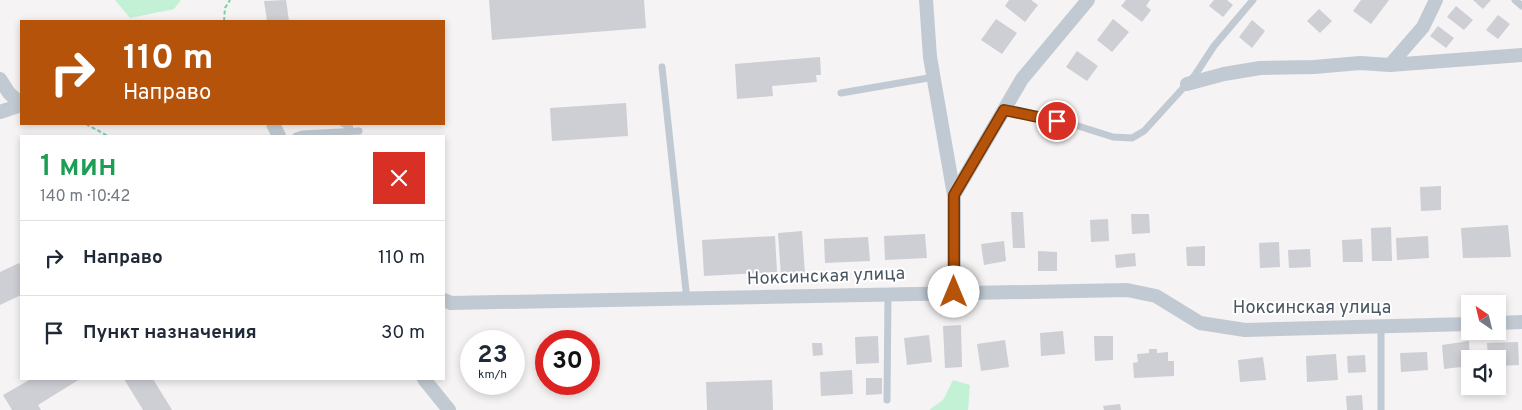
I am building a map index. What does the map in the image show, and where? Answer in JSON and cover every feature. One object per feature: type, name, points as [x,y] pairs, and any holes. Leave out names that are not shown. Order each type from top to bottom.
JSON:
[{"type":"street","points":[[926,0],[934,77],[954,195],[954,292]]},
{"type":"street","points":[[954,195],[1022,78],[1088,0]]},
{"type":"street","points":[[1390,65],[1423,27],[1436,0]]},
{"type":"street","points":[[1187,84],[1224,74],[1260,68],[1314,67],[1360,63],[1390,65],[1522,55]]},
{"type":"street","points":[[0,79],[20,104]]},
{"type":"street","points":[[0,112],[20,105]]},
{"type":"street","name":"Ноксинская улица","points":[[446,302],[687,300],[954,292],[1127,290],[1156,296],[1200,323],[1245,330],[1461,324]]},
{"type":"street","points":[[1506,323],[1522,322]]},
{"type":"street","points":[[425,380],[449,410]]},
{"type":"lane","points":[[1004,110],[1075,124],[1114,137],[1132,138],[1144,131],[1195,75],[1214,46],[1252,0]]},
{"type":"lane","points":[[1514,0],[1522,6]]},
{"type":"lane","points":[[662,67],[687,300]]},
{"type":"lane","points":[[841,92],[934,77]]},
{"type":"lane","points":[[299,135],[358,131]]},
{"type":"lane","points":[[888,294],[888,400]]},
{"type":"lane","points":[[1380,410],[1381,326]]},
{"type":"path","points":[[224,20],[225,8],[230,0]]},
{"type":"path","points":[[88,125],[106,135]]},
{"type":"green space","points":[[115,0],[181,0],[174,9],[130,18]]},
{"type":"green space","points":[[953,380],[970,385],[968,410],[929,410],[943,400]]},
{"type":"building","points":[[286,0],[289,20],[267,20],[264,1]]},
{"type":"building","points":[[489,0],[644,0],[646,28],[492,40]]},
{"type":"building","points":[[1009,0],[1031,0],[1038,5],[1025,22],[1005,6]]},
{"type":"building","points":[[1126,0],[1150,0],[1146,6],[1151,10],[1142,22],[1121,6]]},
{"type":"building","points":[[1214,0],[1227,0],[1233,5],[1223,17],[1209,6]]},
{"type":"building","points":[[1361,0],[1389,0],[1371,24],[1353,11]]},
{"type":"building","points":[[1473,0],[1491,0],[1483,9]]},
{"type":"building","points":[[1456,6],[1473,20],[1464,30],[1447,17]]},
{"type":"building","points":[[1319,9],[1332,21],[1320,33],[1307,21]]},
{"type":"building","points":[[1498,15],[1510,24],[1498,39],[1486,30]]},
{"type":"building","points":[[996,19],[1017,33],[1002,54],[981,40]]},
{"type":"building","points":[[1113,19],[1129,32],[1112,52],[1097,40]]},
{"type":"building","points":[[1252,20],[1265,31],[1252,48],[1239,37]]},
{"type":"building","points":[[1438,26],[1454,38],[1446,48],[1430,36]]},
{"type":"building","points":[[1077,51],[1098,66],[1087,81],[1066,67]]},
{"type":"building","points":[[820,57],[821,75],[816,75],[817,82],[772,86],[773,96],[737,99],[735,64]]},
{"type":"building","points":[[626,103],[628,136],[552,141],[550,108]]},
{"type":"building","points":[[339,125],[353,125],[353,130]]},
{"type":"building","points":[[1441,186],[1441,210],[1421,211],[1420,187]]},
{"type":"building","points":[[1011,212],[1023,212],[1025,248],[1013,248]]},
{"type":"building","points":[[1131,214],[1149,214],[1150,233],[1132,234]]},
{"type":"building","points":[[1108,219],[1109,241],[1091,242],[1090,220]]},
{"type":"building","points":[[1508,225],[1511,257],[1463,258],[1461,228]]},
{"type":"building","points":[[1391,227],[1392,261],[1372,261],[1371,228]]},
{"type":"building","points":[[802,231],[805,274],[781,276],[778,233]]},
{"type":"building","points":[[925,234],[927,258],[885,260],[884,236]]},
{"type":"building","points":[[775,236],[777,272],[704,276],[702,240]]},
{"type":"building","points":[[1428,236],[1429,258],[1397,260],[1396,238]]},
{"type":"building","points":[[868,237],[870,261],[825,263],[824,239]]},
{"type":"building","points":[[1362,239],[1363,262],[1343,262],[1342,240]]},
{"type":"building","points":[[1004,241],[1006,261],[984,265],[981,244]]},
{"type":"building","points":[[1279,242],[1280,267],[1260,268],[1259,243]]},
{"type":"building","points":[[1205,246],[1205,266],[1187,266],[1186,247]]},
{"type":"building","points":[[1310,249],[1311,267],[1289,268],[1288,250]]},
{"type":"building","points":[[1038,251],[1057,252],[1057,271],[1038,271]]},
{"type":"building","points":[[1135,253],[1136,266],[1116,268],[1115,255]]},
{"type":"building","points":[[19,263],[20,266],[20,295],[0,305],[0,272]]},
{"type":"building","points":[[961,325],[962,367],[945,368],[943,326]]},
{"type":"building","points":[[1063,331],[1065,354],[1041,356],[1040,333]]},
{"type":"building","points":[[929,335],[932,362],[907,365],[904,338]]},
{"type":"building","points":[[878,336],[879,363],[856,364],[855,337]]},
{"type":"building","points":[[1094,336],[1113,336],[1113,360],[1095,361]]},
{"type":"building","points":[[1005,340],[1009,367],[981,371],[977,344]]},
{"type":"building","points":[[1469,341],[1469,350],[1461,350],[1461,367],[1444,369],[1442,345]]},
{"type":"building","points":[[1518,342],[1519,365],[1506,366],[1506,350],[1487,350],[1487,343]]},
{"type":"building","points":[[812,343],[822,343],[823,355],[813,356]]},
{"type":"building","points":[[1149,349],[1157,349],[1157,353],[1168,352],[1168,361],[1174,361],[1174,376],[1134,378],[1133,363],[1138,362],[1137,354],[1149,353]]},
{"type":"building","points":[[1427,352],[1428,370],[1401,372],[1400,353]]},
{"type":"building","points":[[1336,354],[1338,380],[1307,382],[1306,356]]},
{"type":"building","points":[[1365,355],[1366,372],[1348,373],[1347,356]]},
{"type":"building","points":[[1263,357],[1266,380],[1240,382],[1238,360]]},
{"type":"building","points":[[852,370],[853,394],[821,396],[820,372]]},
{"type":"building","points":[[866,378],[882,378],[882,394],[866,395]]},
{"type":"building","points":[[29,380],[78,380],[38,405],[41,410],[12,410],[3,395]]},
{"type":"building","points":[[125,380],[154,380],[172,410],[143,410]]},
{"type":"building","points":[[772,380],[773,410],[707,410],[706,382]]},
{"type":"building","points":[[1362,395],[1363,410],[1347,410],[1346,396]]},
{"type":"building","points":[[1120,404],[1121,410],[1104,410],[1103,406]]},
{"type":"route","points":[[954,292],[954,195],[1004,110],[1057,121]]}]
